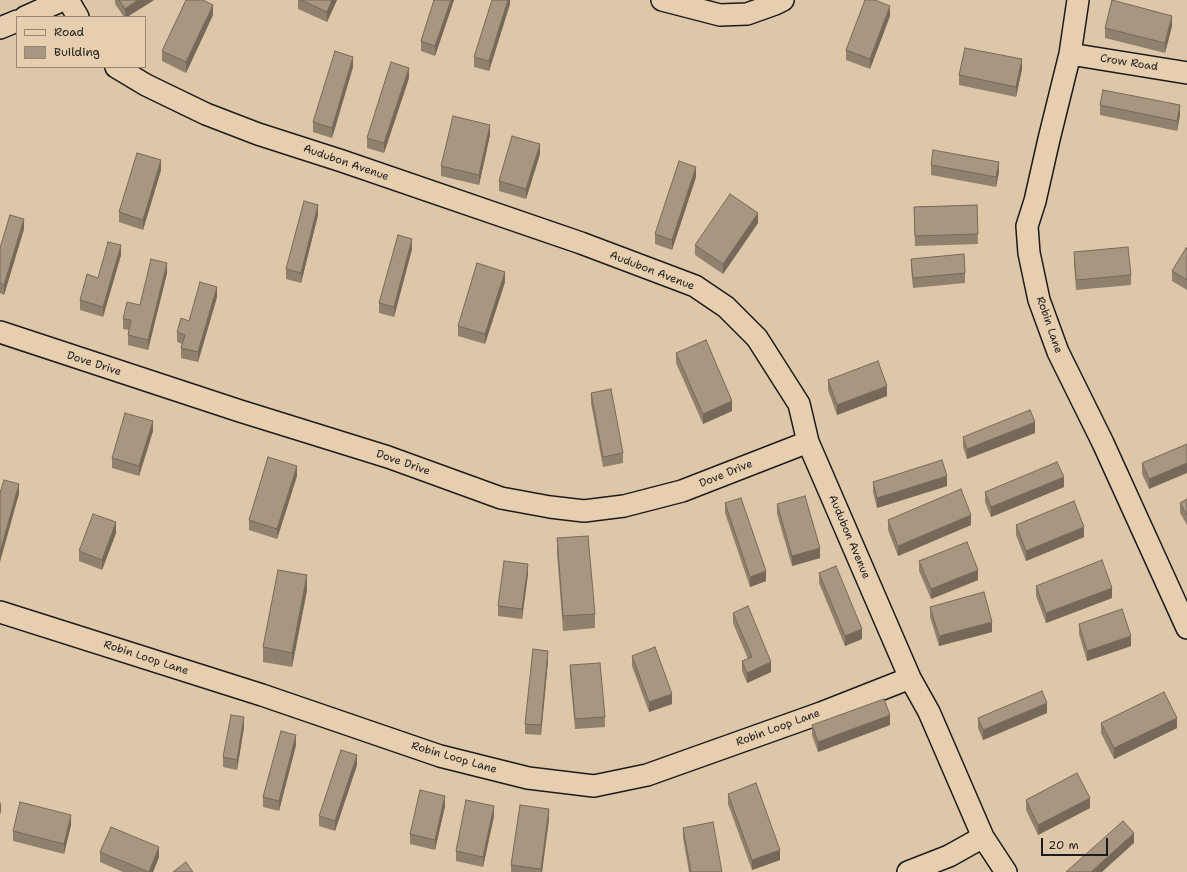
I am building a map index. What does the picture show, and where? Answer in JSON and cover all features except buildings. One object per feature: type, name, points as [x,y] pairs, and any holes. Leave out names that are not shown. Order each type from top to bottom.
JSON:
[{"type":"street","points":[[27,16],[63,0]]},
{"type":"street","points":[[68,0],[77,16]]},
{"type":"street","points":[[662,0],[720,15],[747,14],[783,0]]},
{"type":"street","name":"Robin Lane","points":[[1078,0],[1070,54],[1035,201],[1027,226],[1029,253],[1039,300],[1058,352],[1103,443],[1187,628]]},
{"type":"street","points":[[0,28],[16,20]]},
{"type":"street","name":"Crow Road","points":[[1070,54],[1187,73]]},
{"type":"street","name":"Audubon Avenue","points":[[118,68],[146,85],[206,114],[258,134],[342,161],[581,243],[695,286],[726,307],[757,338],[799,404],[808,442],[910,678],[930,712],[983,837],[1006,872]]},
{"type":"street","name":"Dove Drive","points":[[0,332],[240,411],[388,457],[501,498],[550,507],[584,511],[624,506],[682,491],[808,442]]},
{"type":"street","name":"Robin Loop Lane","points":[[0,612],[254,692],[440,756],[528,778],[594,786],[647,776],[820,713],[910,678]]},
{"type":"street","points":[[908,872],[949,856],[983,837]]}]
